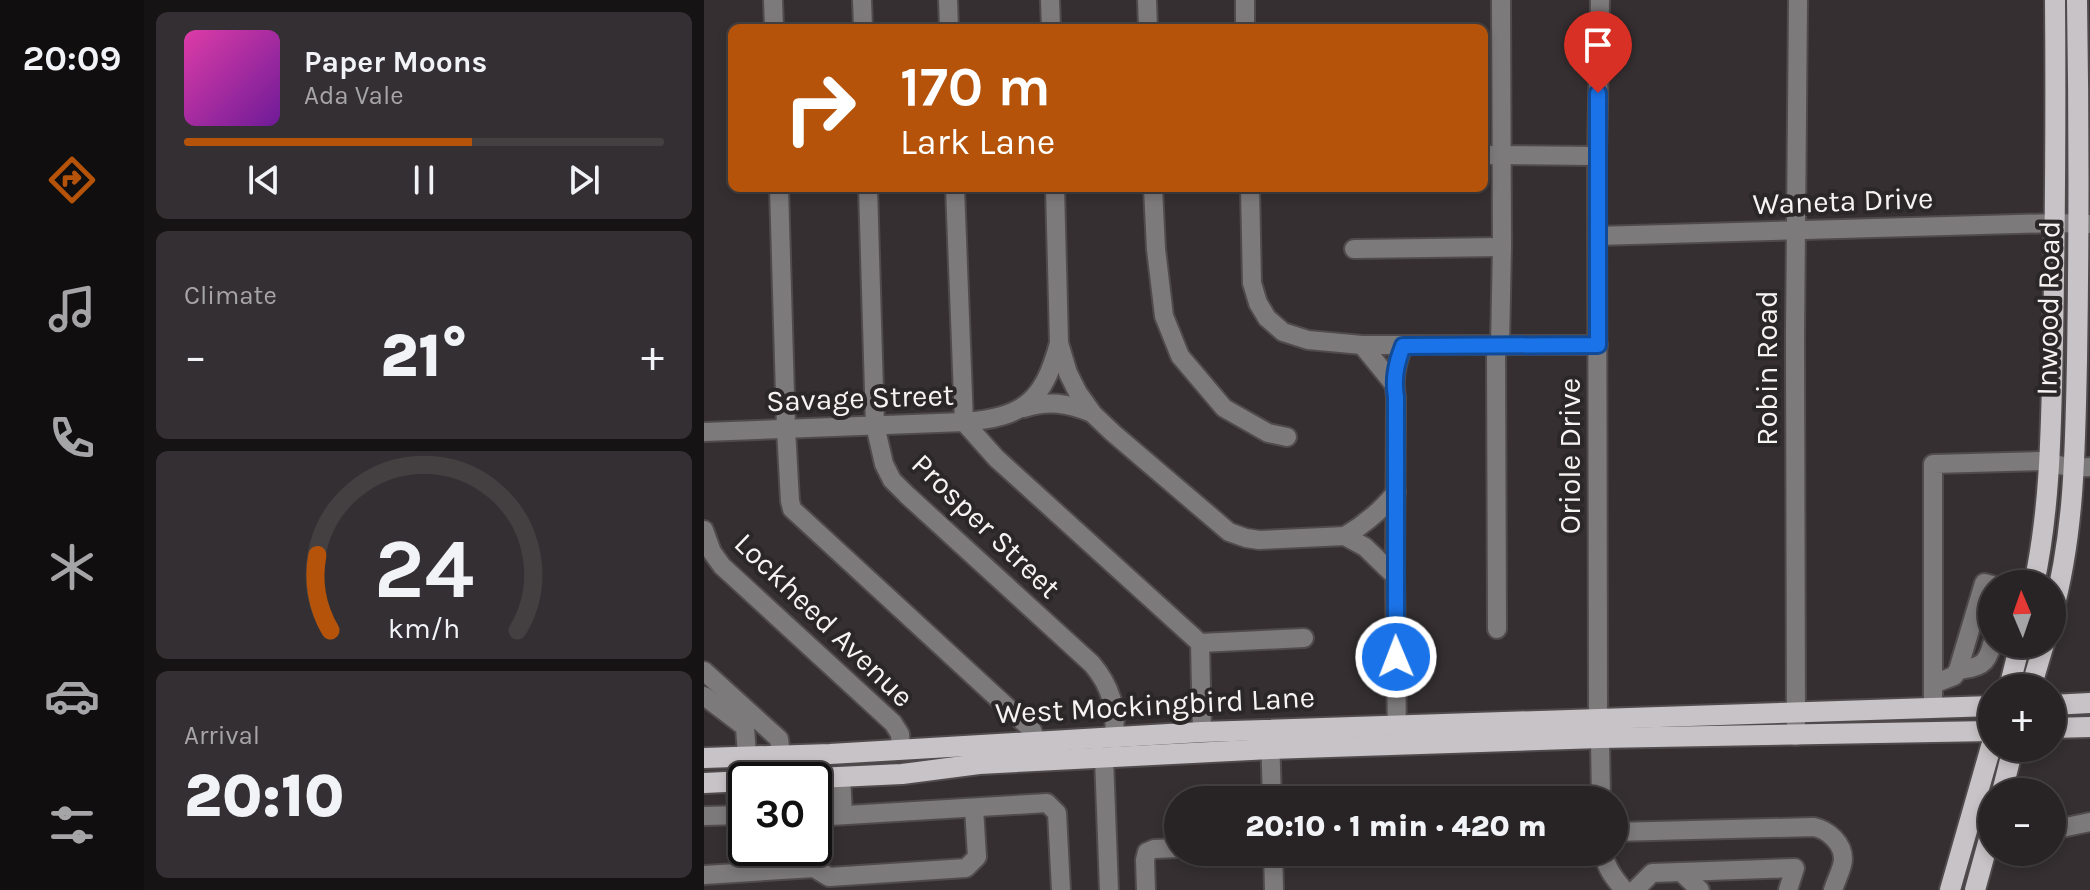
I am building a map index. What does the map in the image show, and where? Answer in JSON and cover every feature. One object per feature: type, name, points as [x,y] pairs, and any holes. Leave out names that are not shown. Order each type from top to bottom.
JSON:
[{"type":"main road","name":"Inwood Road","points":[[2037,570],[2046,517],[2050,463],[2055,223],[2055,0]]},
{"type":"main road","name":"Inwood Road","points":[[2063,570],[2082,468],[2085,224],[2077,0]]},
{"type":"main road","points":[[2066,704],[2090,703]]},
{"type":"main road","name":"West Mockingbird Lane","points":[[833,777],[902,774],[979,764],[1104,758],[1270,739],[1599,729],[1796,712],[1978,706]]},
{"type":"main road","points":[[2066,728],[2090,727]]},
{"type":"main road","name":"West Mockingbird Lane","points":[[1599,729],[1796,736],[1978,731]]},
{"type":"main road","name":"West Mockingbird Lane","points":[[704,758],[830,754],[1202,732],[1270,739]]},
{"type":"main road","points":[[1104,758],[1113,736]]},
{"type":"main road","points":[[830,754],[833,777]]},
{"type":"main road","points":[[1950,890],[1987,762]]},
{"type":"main road","points":[[704,783],[728,782]]},
{"type":"main road","points":[[1975,890],[1982,866]]},
{"type":"street","points":[[773,0],[774,24]]},
{"type":"street","points":[[862,0],[863,24]]},
{"type":"street","points":[[948,0],[949,24]]},
{"type":"street","points":[[1050,0],[1051,24]]},
{"type":"street","points":[[1147,0],[1148,24]]},
{"type":"street","points":[[1245,0],[1245,24]]},
{"type":"street","points":[[1497,629],[1496,355],[1500,345],[1502,247],[1493,156],[1492,54],[1501,0]]},
{"type":"street","name":"Oriole Drive","points":[[1600,0],[1597,236],[1601,786]]},
{"type":"street","name":"Robin Road","points":[[1796,736],[1798,0]]},
{"type":"street","points":[[1493,156],[1597,156]]},
{"type":"street","points":[[779,192],[786,429],[792,509],[1032,730],[1036,741]]},
{"type":"street","name":"Prosper Street","points":[[868,192],[875,425],[884,464],[892,480],[1104,677],[1116,724],[1113,736]]},
{"type":"street","points":[[955,192],[964,422],[996,458],[1200,643],[1304,638]]},
{"type":"street","points":[[1017,411],[1033,399],[1046,382],[1059,343],[1055,192]]},
{"type":"street","points":[[1153,192],[1164,316],[1180,356],[1224,408],[1268,433],[1287,437]]},
{"type":"street","points":[[1251,192],[1252,283],[1267,318],[1283,332],[1308,340],[1362,345],[1598,345]]},
{"type":"street","name":"Waneta Drive","points":[[1597,236],[2085,224]]},
{"type":"street","points":[[1354,249],[1502,247]]},
{"type":"street","points":[[1059,343],[1073,383],[1093,414],[1229,532],[1259,540],[1345,536],[1366,523],[1396,492]]},
{"type":"street","points":[[1362,345],[1393,383]]},
{"type":"street","points":[[1397,735],[1396,397],[1393,383],[1403,346]]},
{"type":"street","name":"Savage Street","points":[[704,432],[964,422],[996,418],[1036,404],[1056,402],[1093,414]]},
{"type":"street","points":[[1933,707],[1933,464],[2039,461],[2082,468]]},
{"type":"street","name":"Lockheed Avenue","points":[[704,530],[712,552],[722,566],[893,723],[900,734],[901,749]]},
{"type":"street","points":[[1345,536],[1365,547],[1395,576]]},
{"type":"street","points":[[1933,684],[1954,676],[1958,670],[1978,603]]},
{"type":"street","points":[[1200,643],[1202,732]]},
{"type":"street","points":[[1958,670],[1975,668],[1989,658]]},
{"type":"street","points":[[704,671],[779,739],[781,755]]},
{"type":"street","points":[[704,696],[745,727],[747,756]]},
{"type":"street","points":[[1270,739],[1272,786]]},
{"type":"street","points":[[1104,758],[1109,890]]},
{"type":"street","points":[[832,785],[833,777]]},
{"type":"street","points":[[832,816],[1047,803],[1057,813],[1061,890]]},
{"type":"street","points":[[704,875],[814,868],[829,877],[966,868],[977,857],[974,808]]},
{"type":"street","points":[[704,816],[728,815]]},
{"type":"street","points":[[2066,827],[2090,822]]},
{"type":"street","points":[[1628,832],[1823,829],[1836,841],[1843,861],[1833,890]]},
{"type":"street","points":[[1146,890],[1147,852],[1164,849]]},
{"type":"street","points":[[1273,866],[1274,890]]},
{"type":"street","points":[[1607,866],[1624,890]]},
{"type":"street","points":[[1635,890],[1652,873],[1795,868],[1788,890]]},
{"type":"street","points":[[1681,872],[1700,890]]},
{"type":"route","points":[[1396,657],[1396,397],[1393,383],[1403,346],[1598,345],[1598,93]]}]
